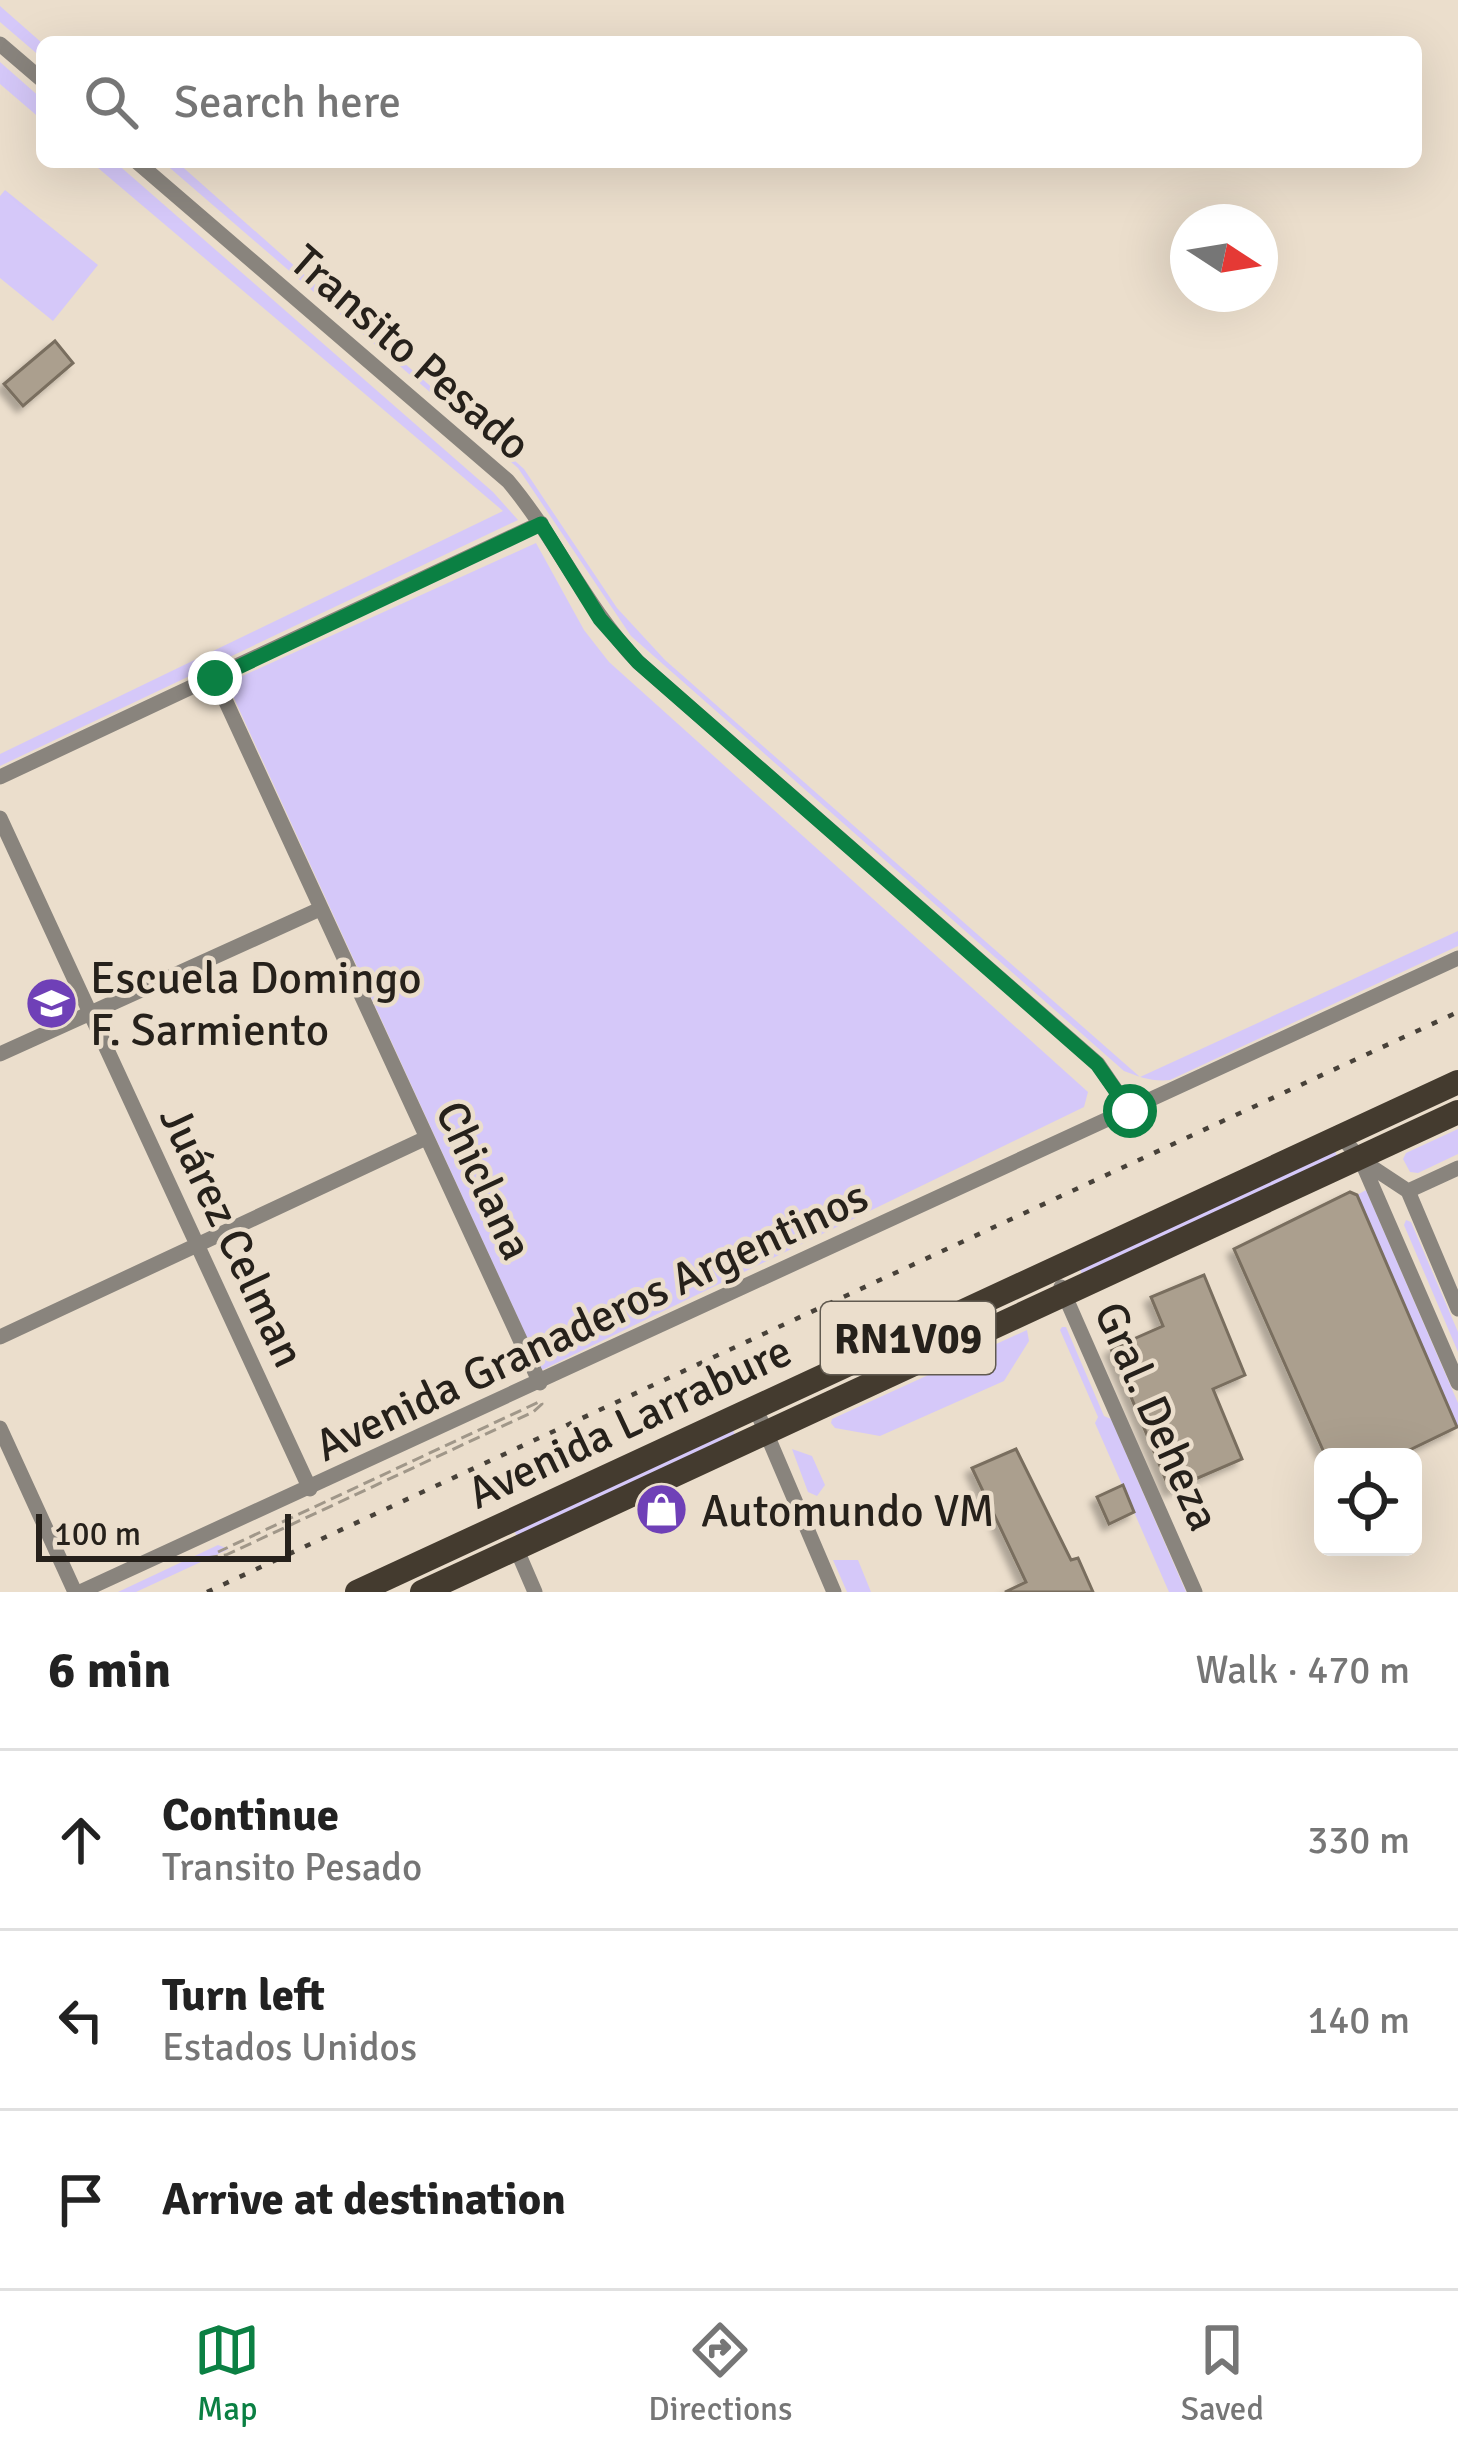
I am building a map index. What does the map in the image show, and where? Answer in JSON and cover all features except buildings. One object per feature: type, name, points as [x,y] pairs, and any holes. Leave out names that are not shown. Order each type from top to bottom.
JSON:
[{"type":"main road","name":"Avenida Larrabure","points":[[422,1592],[1054,1270],[1458,1082]]},
{"type":"main road","name":"Avenida Larrabure","points":[[357,1592],[1065,1296],[1458,1112]]},
{"type":"street","points":[[0,44],[36,75]]},
{"type":"street","name":"Transito Pesado","points":[[144,168],[508,481],[541,524],[600,619],[638,662],[1097,1064],[1130,1111]]},
{"type":"street","points":[[0,777],[541,524]]},
{"type":"street","name":"Chiclana","points":[[215,678],[540,1383]]},
{"type":"street","name":"Juárez Celman","points":[[0,818],[310,1489]]},
{"type":"street","points":[[0,1054],[320,909]]},
{"type":"street","points":[[1130,1111],[1458,958]]},
{"type":"street","name":"Avenida Granaderos Argentinos","points":[[78,1592],[1130,1111]]},
{"type":"street","points":[[1342,1137],[1361,1160],[1458,1383]]},
{"type":"street","points":[[0,1337],[426,1138]]},
{"type":"street","points":[[1361,1160],[1408,1192],[1458,1310]]},
{"type":"street","points":[[1408,1192],[1458,1168]]},
{"type":"street","name":"Gral. Deheza","points":[[1054,1270],[1195,1592]]},
{"type":"street","points":[[761,1421],[834,1592]]},
{"type":"street","points":[[0,1428],[78,1592]]},
{"type":"street","points":[[516,1548],[535,1592]]},
{"type":"path","points":[[206,1558],[226,1556],[533,1412],[541,1401],[218,1552]]},
{"type":"shaded area","points":[[0,6],[36,38],[36,53],[0,22]]},
{"type":"shaded area","points":[[0,62],[36,94],[36,115],[0,84]]},
{"type":"shaded area","points":[[98,168],[122,168],[493,492],[518,520],[0,766],[0,754],[503,511]]},
{"type":"shaded area","points":[[170,168],[184,168],[524,469],[617,608],[665,660],[1140,1077],[1124,1071],[631,636],[518,468]]},
{"type":"shaded area","points":[[5,190],[98,265],[53,321],[0,278],[0,196]]},
{"type":"shaded area","points":[[536,543],[584,630],[609,662],[1088,1092],[1084,1107],[542,1370],[227,683]]},
{"type":"shaded area","points":[[1458,931],[1458,946],[1170,1080],[1140,1077]]},
{"type":"shaded area","points":[[1458,1129],[1458,1154],[1418,1173],[1410,1172],[1403,1159],[1406,1153]]},
{"type":"shaded area","points":[[1335,1151],[1337,1156],[1082,1274],[1080,1269]]},
{"type":"shaded area","points":[[1366,1190],[1458,1403],[1458,1429],[1357,1195]]},
{"type":"shaded area","points":[[1406,1220],[1411,1222],[1458,1332],[1458,1352],[1404,1225]]},
{"type":"shaded area","points":[[1062,1327],[1066,1327],[1104,1416],[1111,1419],[1186,1592],[1169,1592],[1095,1423],[1098,1417]]},
{"type":"shaded area","points":[[1027,1330],[1029,1341],[1004,1381],[880,1436],[835,1428],[831,1423],[832,1419]]},
{"type":"shaded area","points":[[733,1430],[735,1435],[517,1536],[514,1531]]},
{"type":"shaded area","points":[[792,1449],[812,1456],[825,1485],[817,1496],[808,1492]]},
{"type":"shaded area","points":[[218,1545],[229,1549],[136,1592],[118,1592]]},
{"type":"shaded area","points":[[833,1560],[858,1560],[871,1592],[847,1592]]},
{"type":"railway","points":[[207,1592],[1458,1012]]},
{"type":"place","name":"Escuela Domingo F. Sarmiento","points":[[51,1003]]},
{"type":"place","name":"Automundo VM","points":[[662,1510]]},
{"type":"route","points":[[215,678],[541,524],[600,619],[638,662],[1097,1064],[1130,1111]]}]
